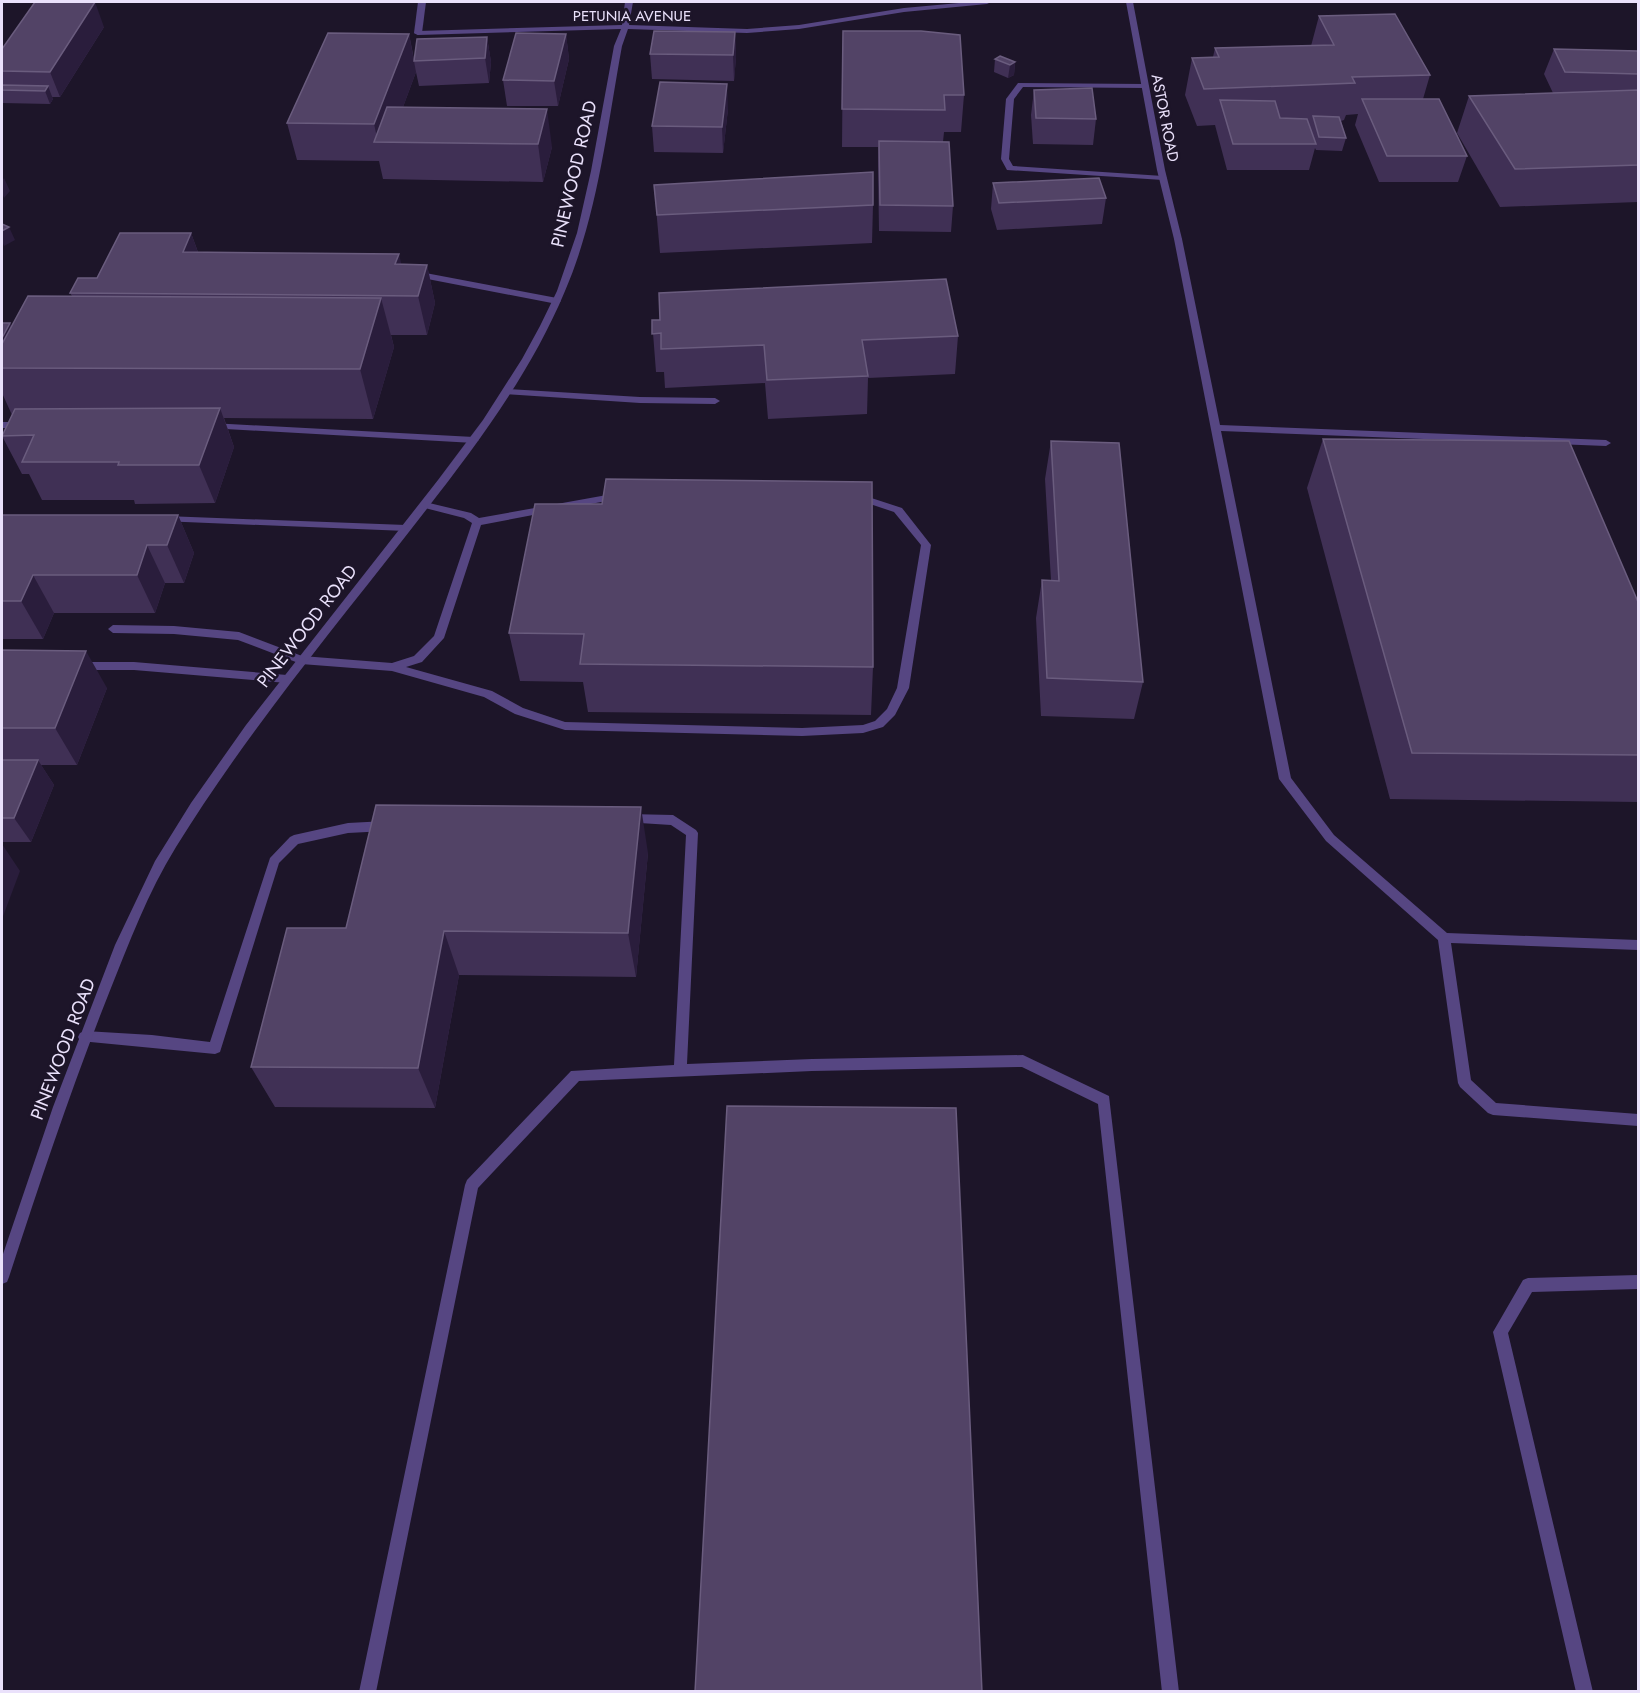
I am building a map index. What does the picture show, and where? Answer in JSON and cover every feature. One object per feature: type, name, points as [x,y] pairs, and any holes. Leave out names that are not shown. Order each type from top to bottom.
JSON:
[{"type":"street","name":"PETUNIA AVENUE","points":[[422,2],[418,33],[625,27],[747,31],[799,27],[904,10],[987,2]]},
{"type":"street","name":"PINEWOOD ROAD","points":[[2,1277],[52,1121],[121,945],[168,849],[263,708],[474,440],[538,342],[557,301],[584,222],[618,46],[625,27],[629,2]]},
{"type":"street","name":"ASTOR ROAD","points":[[1129,2],[1144,86],[1178,239],[1285,779],[1329,838],[1444,938]]},
{"type":"street","points":[[1144,86],[1021,85],[1010,99],[1005,159],[1010,168],[1163,177]]},
{"type":"street","points":[[401,271],[557,301]]},
{"type":"street","points":[[506,392],[639,400],[716,401]]},
{"type":"street","points":[[2,425],[35,425]]},
{"type":"street","points":[[195,425],[474,440]]},
{"type":"street","points":[[1216,428],[1606,443]]},
{"type":"street","points":[[113,629],[174,630],[239,636],[301,660],[392,667],[488,694],[519,711],[565,726],[802,732],[863,729],[879,724],[891,712],[903,688],[926,545],[898,510],[843,492]]},
{"type":"street","points":[[425,505],[467,515],[477,522],[625,495]]},
{"type":"street","points":[[150,519],[406,528]]},
{"type":"street","points":[[392,667],[418,659],[439,638],[477,522]]},
{"type":"street","points":[[69,666],[134,666],[286,679]]},
{"type":"street","points":[[615,819],[673,820],[692,833],[680,1071]]},
{"type":"street","points":[[85,1037],[215,1048],[274,861],[294,840],[348,828],[394,825]]},
{"type":"street","points":[[1638,945],[1444,938],[1465,1083],[1493,1109],[1638,1119]]},
{"type":"street","points":[[367,1692],[472,1185],[576,1075],[812,1065],[1023,1061],[1104,1100],[1171,1692]]},
{"type":"street","points":[[1585,1692],[1500,1332],[1528,1285],[1598,1281],[1638,1282]]},
{"type":"building","points":[[35,2],[95,2],[50,72],[2,71],[2,49]]},
{"type":"building","points":[[1395,14],[1430,75],[1352,77],[1355,83],[1204,89],[1192,58],[1219,57],[1215,48],[1334,45],[1319,16]]},
{"type":"building","points":[[654,31],[735,32],[733,55],[650,54]]},
{"type":"building","points":[[843,31],[921,31],[960,35],[964,95],[944,95],[945,110],[842,109]]},
{"type":"building","points":[[328,33],[409,34],[374,124],[287,123]]},
{"type":"building","points":[[516,33],[566,34],[554,81],[503,80]]},
{"type":"building","points":[[487,37],[485,58],[414,61],[417,39]]},
{"type":"building","points":[[1554,49],[1638,51],[1638,74],[1565,72]]},
{"type":"building","points":[[1000,56],[1015,62],[1010,65],[995,59]]},
{"type":"building","points":[[660,82],[727,84],[722,127],[652,126]]},
{"type":"building","points":[[2,85],[48,86],[45,91],[2,90]]},
{"type":"building","points":[[1092,88],[1096,119],[1036,118],[1034,90]]},
{"type":"building","points":[[1638,90],[1638,165],[1515,169],[1469,96]]},
{"type":"building","points":[[1362,99],[1439,99],[1467,156],[1387,156]]},
{"type":"building","points":[[1220,100],[1275,101],[1280,118],[1307,119],[1316,144],[1233,144]]},
{"type":"building","points":[[387,107],[547,109],[538,144],[374,142]]},
{"type":"building","points":[[1313,116],[1339,117],[1346,138],[1319,137]]},
{"type":"building","points":[[879,141],[949,142],[953,206],[880,205]]},
{"type":"building","points":[[873,172],[873,205],[657,215],[654,185]]},
{"type":"building","points":[[1099,178],[1106,198],[999,203],[993,183]]},
{"type":"building","points":[[2,224],[9,227],[2,231]]},
{"type":"building","points":[[120,233],[191,233],[183,252],[399,254],[395,264],[427,265],[418,296],[70,293],[78,278],[97,278]]},
{"type":"building","points":[[946,279],[958,336],[862,340],[868,376],[767,380],[764,345],[661,349],[661,333],[652,334],[652,320],[660,320],[659,293]]},
{"type":"building","points":[[28,296],[381,298],[360,369],[2,368],[2,344]]},
{"type":"building","points":[[2,323],[10,323],[2,338]]},
{"type":"building","points":[[220,408],[199,465],[22,462],[34,435],[2,436],[15,409]]},
{"type":"building","points":[[1323,439],[1569,441],[1638,602],[1638,755],[1412,753]]},
{"type":"building","points":[[1051,441],[1119,443],[1143,682],[1047,678],[1042,580],[1059,581]]},
{"type":"building","points":[[606,479],[872,482],[873,667],[580,664],[584,634],[509,633],[535,504],[602,504]]},
{"type":"building","points":[[2,515],[178,515],[167,545],[147,545],[137,575],[33,575],[21,601],[2,601]]},
{"type":"building","points":[[2,650],[86,651],[55,728],[2,728]]},
{"type":"building","points":[[2,760],[38,760],[14,818],[2,818]]},
{"type":"building","points":[[376,805],[641,807],[628,933],[444,931],[418,1068],[251,1067],[287,928],[346,928]]},
{"type":"building","points":[[727,1106],[956,1108],[982,1692],[695,1692]]}]
